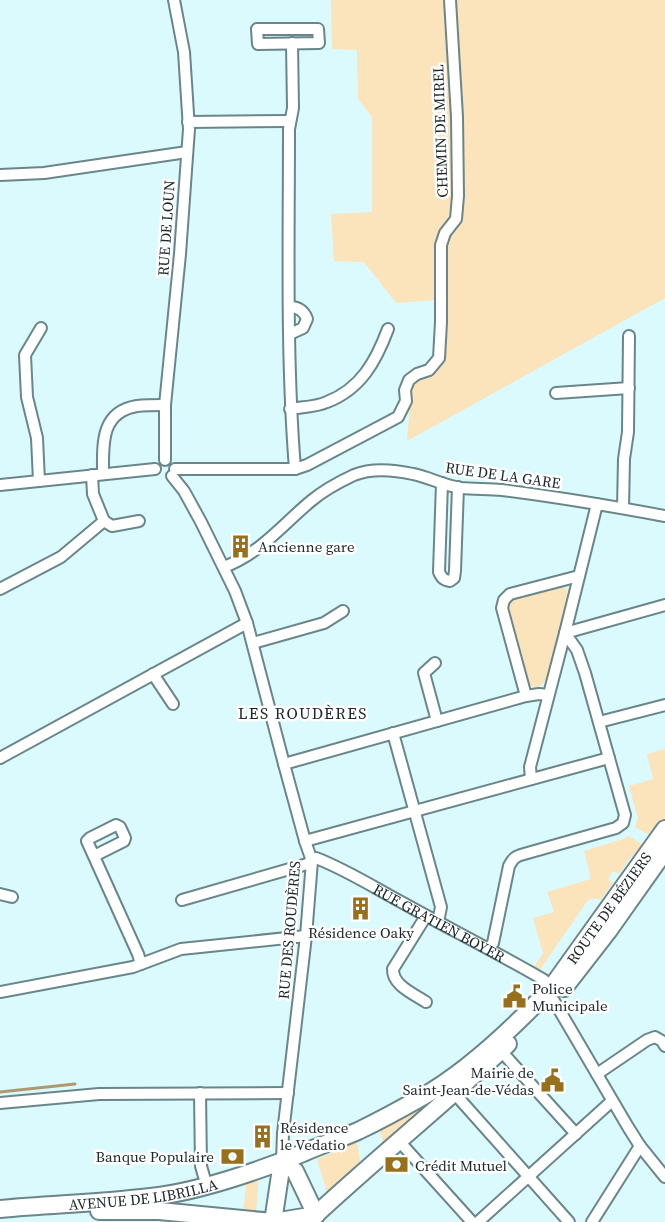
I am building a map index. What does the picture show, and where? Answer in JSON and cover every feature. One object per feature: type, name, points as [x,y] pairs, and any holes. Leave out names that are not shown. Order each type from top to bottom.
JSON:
[{"type":"main road","name":"ROUTE DE BÉZIERS","points":[[552,995],[665,829]]},
{"type":"main road","name":"ROUTE DE BÉZIERS","points":[[552,995],[658,869],[665,851]]},
{"type":"main road","points":[[273,1222],[282,1162],[295,1171],[312,1219],[501,1051],[552,995]]},
{"type":"main road","name":"AVENUE DE LIBRILLA","points":[[0,1209],[160,1196],[249,1174],[282,1162],[357,1131],[423,1097],[469,1064],[552,995]]},
{"type":"main road","name":"AVENUE DE LIBRILLA","points":[[0,1216],[64,1211],[159,1211],[273,1222],[312,1219]]},
{"type":"street","name":"RUE DE LOUN","points":[[165,460],[165,405],[180,254],[188,122],[184,52],[174,0]]},
{"type":"street","name":"CHEMIN DE MIREL","points":[[295,469],[398,417],[406,401],[405,390],[409,380],[429,370],[439,357],[441,245],[445,233],[458,214],[457,117],[450,0]]},
{"type":"street","points":[[318,29],[318,43],[292,43],[258,44],[257,30],[318,29]]},
{"type":"street","points":[[173,472],[295,469],[290,409],[289,129],[293,108],[292,43]]},
{"type":"street","points":[[188,122],[290,121]]},
{"type":"street","points":[[0,175],[44,173],[187,152]]},
{"type":"street","points":[[290,307],[302,310],[308,320],[303,328],[290,334]]},
{"type":"street","points":[[39,482],[38,438],[27,397],[25,356],[41,328]]},
{"type":"street","points":[[290,409],[326,403],[357,384],[376,359],[388,329]]},
{"type":"street","points":[[623,508],[624,459],[628,432],[628,336]]},
{"type":"street","points":[[556,393],[629,388]]},
{"type":"street","points":[[103,474],[104,435],[115,415],[138,406],[165,405]]},
{"type":"street","points":[[165,460],[172,462],[173,472],[168,478],[161,478],[156,469],[159,462],[165,460]]},
{"type":"street","points":[[0,485],[156,469]]},
{"type":"street","name":"RUE DE LA GARE","points":[[224,567],[239,561],[269,540],[324,491],[357,474],[375,471],[413,474],[459,488],[501,490],[665,516]]},
{"type":"street","name":"RUE DES ROUDÈRES","points":[[173,472],[224,567],[247,623],[263,689],[312,861],[306,936],[283,1133],[282,1162]]},
{"type":"street","points":[[92,476],[93,494],[104,521],[112,526],[139,521]]},
{"type":"street","points":[[442,483],[439,572],[442,578],[450,581],[454,578],[455,571],[459,488]]},
{"type":"street","points":[[531,779],[530,767],[597,504]]},
{"type":"street","points":[[0,589],[60,557],[104,521]]},
{"type":"street","points":[[526,696],[502,608],[504,600],[510,594],[579,576]]},
{"type":"street","points":[[565,633],[665,605]]},
{"type":"street","points":[[253,643],[324,623],[343,611]]},
{"type":"street","points":[[0,758],[247,623]]},
{"type":"street","points":[[489,948],[493,943],[512,860],[517,856],[616,828],[623,823],[625,815],[585,673],[577,650],[565,633]]},
{"type":"street","points":[[435,663],[424,673],[436,721]]},
{"type":"street","points":[[153,674],[173,704]]},
{"type":"street","points":[[284,764],[526,696],[548,694]]},
{"type":"street","points":[[599,722],[665,705]]},
{"type":"street","points":[[393,733],[441,907],[438,922]]},
{"type":"street","points":[[305,841],[609,758]]},
{"type":"street","points":[[94,856],[141,964]]},
{"type":"street","name":"RUE GRATIEN BOYER","points":[[312,861],[316,858],[333,865],[489,948],[539,976],[544,980],[552,995]]},
{"type":"street","points":[[182,900],[312,861]]},
{"type":"street","points":[[0,894],[12,897]]},
{"type":"street","points":[[426,916],[393,969],[396,981],[426,1002]]},
{"type":"street","points":[[0,992],[141,964],[181,949],[306,936]]},
{"type":"street","points":[[552,995],[612,1101],[640,1146],[665,1177]]},
{"type":"street","points":[[597,1074],[647,1040],[655,1037],[665,1046]]},
{"type":"street","points":[[501,1051],[576,1134]]},
{"type":"street","points":[[200,1093],[201,1166],[205,1180],[212,1184]]},
{"type":"street","points":[[0,1104],[88,1094],[288,1094]]},
{"type":"street","points":[[454,1094],[569,1222]]},
{"type":"street","points":[[478,1222],[612,1101]]},
{"type":"street","points":[[399,1141],[472,1222]]},
{"type":"street","points":[[592,1222],[640,1146]]},
{"type":"shaded area","points":[[331,0],[665,0],[665,298],[407,441],[408,387],[413,381],[436,368],[437,300],[396,303],[364,262],[334,261],[331,214],[372,212],[372,117],[358,99],[357,50],[332,49]]},
{"type":"shaded area","points":[[561,587],[567,589],[567,596],[548,675],[541,685],[534,688],[529,684],[507,604],[513,599]]},
{"type":"shaded area","points":[[665,749],[665,818],[651,836],[635,827],[638,819],[629,786],[653,779],[647,754]]},
{"type":"shaded area","points":[[629,836],[643,845],[619,874],[613,871],[608,879],[613,883],[601,899],[588,900],[540,970],[534,967],[543,953],[533,918],[554,912],[547,892],[591,879],[584,851]]},
{"type":"shaded area","points":[[428,1102],[431,1105],[384,1147],[379,1127]]},
{"type":"shaded area","points":[[357,1142],[361,1166],[328,1196],[317,1159]]},
{"type":"shaded area","points":[[259,1176],[256,1212],[243,1211],[247,1179]]},
{"type":"waterway","points":[[0,1092],[75,1084]]},
{"type":"place","name":"Ancienne gare","points":[[240,546]]},
{"type":"place","name":"Résidence Oaky","points":[[361,908]]},
{"type":"place","name":"Police Municipale","points":[[514,997]]},
{"type":"place","name":"Mairie de Saint-Jean-de-Védas","points":[[552,1081]]},
{"type":"place","name":"Résidence le Vedatio","points":[[262,1136]]},
{"type":"place","name":"Banque Populaire","points":[[232,1156]]},
{"type":"place","name":"Crédit Mutuel","points":[[397,1165]]},
{"type":"district","name":"LES ROUDÈRES","points":[[303,713]]}]
